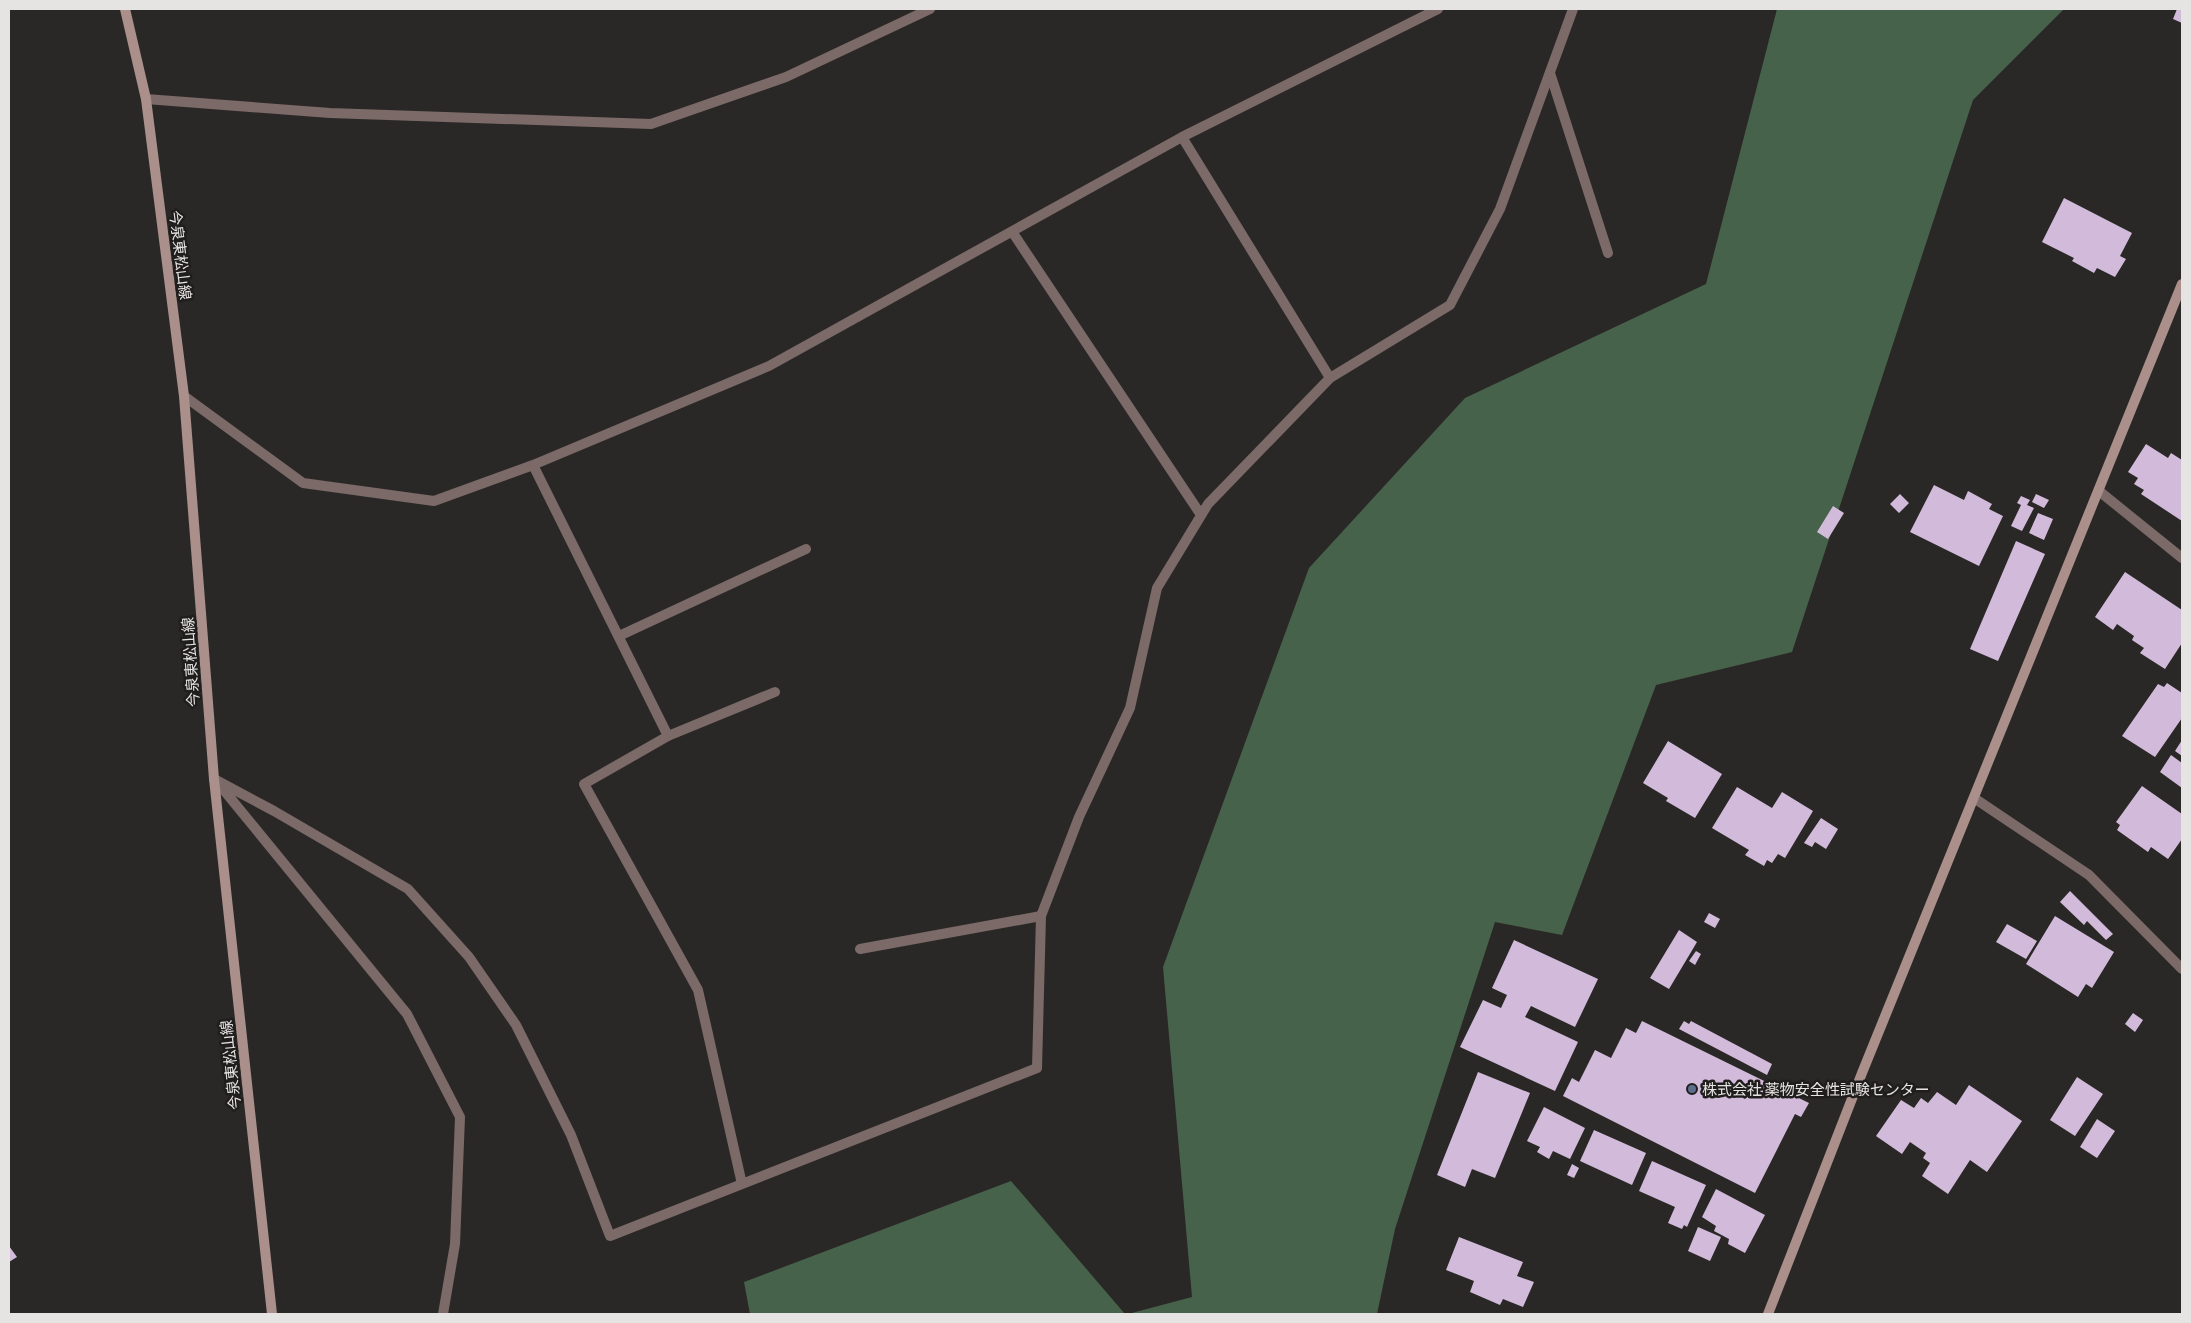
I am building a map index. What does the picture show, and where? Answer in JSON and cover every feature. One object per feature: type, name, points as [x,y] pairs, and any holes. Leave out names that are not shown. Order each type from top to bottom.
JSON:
[{"type":"main road","name":"今泉東松山線","points":[[125,9],[146,100],[184,396],[214,779],[272,1314]]},
{"type":"main road","points":[[1768,1314],[1862,1073],[2182,284]]},
{"type":"street","points":[[146,100],[330,113],[651,124],[786,78],[930,9]]},
{"type":"street","points":[[184,396],[303,483],[434,501],[533,465],[769,366],[1182,137],[1437,9]]},
{"type":"street","points":[[214,779],[274,811],[408,889],[469,957],[516,1025],[525,1042],[571,1135],[610,1236],[1037,1068],[1041,916],[1079,817],[1130,708],[1157,588],[1208,504],[1330,378],[1450,305],[1500,209],[1573,9]]},
{"type":"street","points":[[1550,73],[1608,253]]},
{"type":"street","points":[[1182,137],[1330,378]]},
{"type":"street","points":[[1013,232],[1201,515]]},
{"type":"street","points":[[533,465],[668,736]]},
{"type":"street","points":[[2099,491],[2182,558]]},
{"type":"street","points":[[619,636],[806,549]]},
{"type":"street","points":[[742,1184],[698,990],[584,784],[668,736],[775,692]]},
{"type":"street","points":[[214,779],[407,1014],[460,1117],[455,1244],[443,1314]]},
{"type":"street","points":[[1974,798],[2089,875],[2182,969]]},
{"type":"street","points":[[860,948],[1041,916]]},
{"type":"green space","points":[[1777,9],[2064,9],[1973,100],[1792,652],[1656,685],[1562,935],[1495,922],[1395,1229],[1377,1314],[1128,1314],[1192,1297],[1163,967],[1309,568],[1465,398],[1706,284]]},
{"type":"green space","points":[[1011,1181],[1125,1314],[750,1314],[744,1282]]},
{"type":"building","points":[[2177,9],[2182,9],[2182,23],[2173,19]]},
{"type":"building","points":[[2064,198],[2132,233],[2120,256],[2126,259],[2115,277],[2097,268],[2094,273],[2072,261],[2074,258],[2042,242]]},
{"type":"building","points":[[2146,444],[2168,458],[2171,453],[2182,460],[2182,521],[2141,494],[2144,490],[2134,484],[2138,478],[2128,472]]},
{"type":"building","points":[[1934,485],[1964,500],[1968,491],[1992,504],[1989,509],[2003,516],[1979,566],[1910,532]]},
{"type":"building","points":[[1900,494],[1909,503],[1899,513],[1890,504]]},
{"type":"building","points":[[2036,494],[2049,500],[2044,508],[2032,502]]},
{"type":"building","points":[[2021,496],[2030,500],[2027,505],[2034,508],[2022,531],[2011,526],[2021,505],[2017,503]]},
{"type":"building","points":[[1833,506],[1844,513],[1828,539],[1817,532]]},
{"type":"building","points":[[2038,513],[2053,519],[2044,540],[2029,533]]},
{"type":"building","points":[[2016,541],[2045,554],[1998,661],[1970,649]]},
{"type":"building","points":[[2125,572],[2182,610],[2182,643],[2165,669],[2140,653],[2144,648],[2132,640],[2134,636],[2117,624],[2113,630],[2095,617]]},
{"type":"building","points":[[2167,683],[2182,693],[2182,718],[2155,757],[2122,736],[2158,684],[2164,687]]},
{"type":"building","points":[[2182,740],[2182,756],[2175,751]]},
{"type":"building","points":[[1668,741],[1722,774],[1695,818],[1666,801],[1668,798],[1643,783]]},
{"type":"building","points":[[2171,755],[2182,763],[2182,788],[2160,772]]},
{"type":"building","points":[[2142,786],[2182,814],[2182,839],[2168,859],[2151,847],[2148,852],[2117,830],[2120,825],[2116,822]]},
{"type":"building","points":[[1737,787],[1772,808],[1782,792],[1813,811],[1785,858],[1778,854],[1772,863],[1767,860],[1764,866],[1745,855],[1749,850],[1712,828]]},
{"type":"building","points":[[1821,818],[1838,829],[1826,849],[1815,842],[1812,847],[1804,843]]},
{"type":"building","points":[[2070,891],[2113,934],[2106,940],[2087,921],[2084,925],[2060,902]]},
{"type":"building","points":[[1709,913],[1720,919],[1715,928],[1704,922]]},
{"type":"building","points":[[2055,916],[2114,952],[2092,988],[2086,984],[2078,997],[2026,964]]},
{"type":"building","points":[[2007,924],[2037,941],[2026,959],[1996,942]]},
{"type":"building","points":[[1679,930],[1697,942],[1669,989],[1650,978]]},
{"type":"building","points":[[1514,940],[1598,979],[1575,1027],[1531,1006],[1525,1017],[1578,1042],[1555,1091],[1460,1047],[1483,1000],[1501,1008],[1507,995],[1492,988]]},
{"type":"building","points":[[1696,951],[1701,954],[1695,965],[1689,961]]},
{"type":"building","points":[[2133,1013],[2143,1020],[2135,1032],[2125,1024]]},
{"type":"building","points":[[1642,1021],[1809,1103],[1801,1117],[1795,1114],[1755,1193],[1563,1096],[1572,1078],[1579,1082],[1595,1050],[1611,1058],[1626,1028],[1636,1033]]},
{"type":"building","points":[[1684,1021],[1689,1024],[1691,1021],[1772,1064],[1767,1075],[1679,1029]]},
{"type":"building","points":[[1478,1072],[1530,1093],[1495,1178],[1472,1169],[1465,1187],[1437,1175]]},
{"type":"building","points":[[2077,1077],[2103,1094],[2075,1136],[2050,1120]]},
{"type":"building","points":[[1969,1085],[2022,1121],[1987,1172],[1970,1160],[1948,1194],[1922,1176],[1930,1163],[1923,1158],[1926,1153],[1910,1142],[1902,1154],[1876,1136],[1901,1100],[1914,1108],[1921,1098],[1928,1103],[1937,1092],[1956,1105]]},
{"type":"building","points":[[1544,1107],[1585,1128],[1570,1159],[1553,1151],[1549,1159],[1537,1152],[1540,1147],[1527,1141]]},
{"type":"building","points":[[2097,1119],[2115,1131],[2097,1158],[2080,1147]]},
{"type":"building","points":[[1594,1130],[1646,1153],[1632,1185],[1580,1161]]},
{"type":"building","points":[[1652,1161],[1706,1185],[1687,1227],[1684,1225],[1682,1229],[1668,1223],[1675,1207],[1639,1191]]},
{"type":"building","points":[[1572,1164],[1579,1168],[1574,1178],[1567,1175]]},
{"type":"building","points":[[1716,1189],[1765,1215],[1745,1253],[1728,1244],[1729,1239],[1714,1231],[1716,1226],[1702,1217]]},
{"type":"building","points":[[1698,1227],[1721,1237],[1710,1261],[1688,1251]]},
{"type":"building","points":[[1459,1237],[1523,1262],[1517,1276],[1534,1282],[1523,1307],[1503,1299],[1500,1305],[1470,1292],[1474,1281],[1446,1270]]},
{"type":"building","points":[[9,1246],[17,1257],[9,1262]]},
{"type":"place","name":"株式会社 薬物安全性試験センター","points":[[1692,1089]]}]
